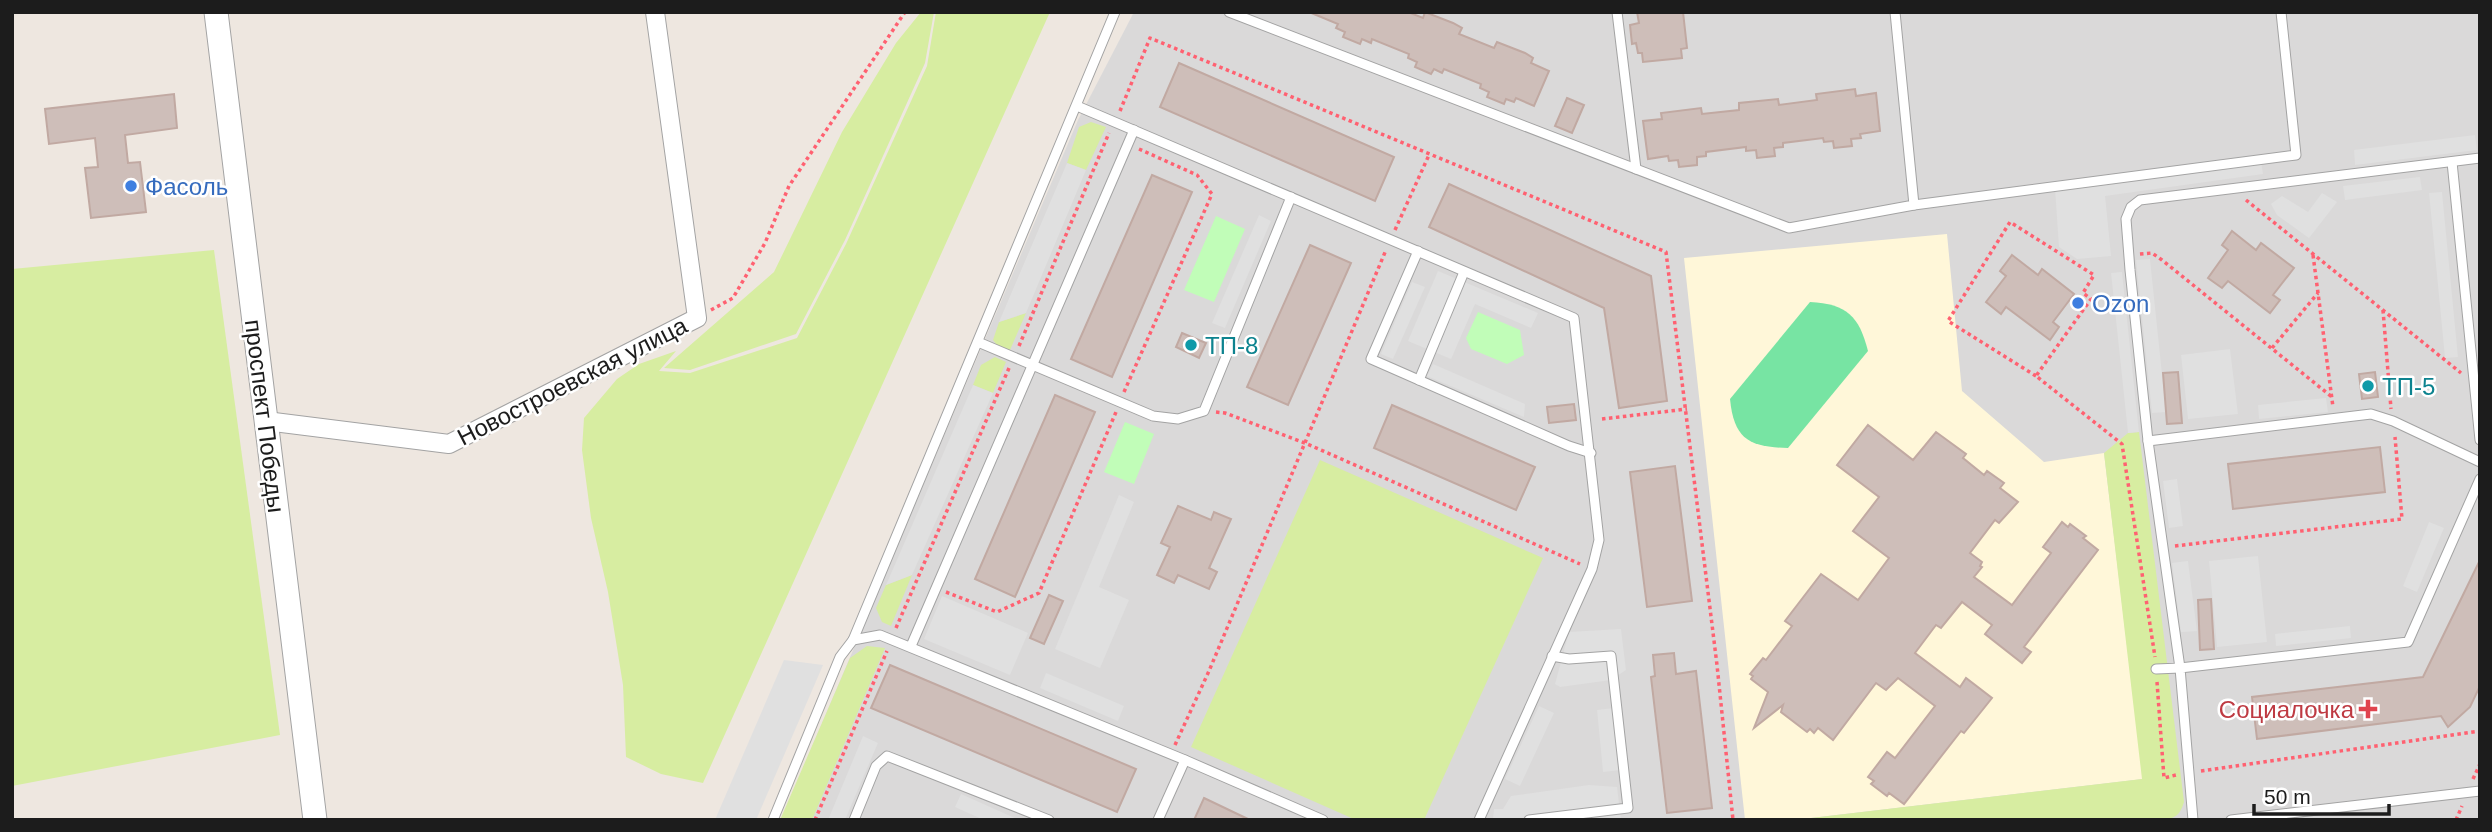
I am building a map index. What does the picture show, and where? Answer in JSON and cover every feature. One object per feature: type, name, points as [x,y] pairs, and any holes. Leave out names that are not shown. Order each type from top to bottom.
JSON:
[{"type":"street","name":"проспект Победы","points":[[216,12],[315,820]]},
{"type":"street","name":"Новостроевская улица","points":[[265,421],[449,444],[697,318],[655,12]]},
{"type":"lane","points":[[773,820],[840,657],[853,639],[1115,12]]},
{"type":"lane","points":[[1229,12],[1789,228],[1914,205],[2296,155],[2281,12]]},
{"type":"lane","points":[[1617,12],[1636,169]]},
{"type":"lane","points":[[1895,12],[1914,205]]},
{"type":"lane","points":[[1077,106],[1574,318],[1600,540],[1592,569],[1481,819]]},
{"type":"lane","points":[[911,646],[1134,130]]},
{"type":"lane","points":[[2193,820],[2180,668],[2148,441],[2129,255],[2126,219],[2131,207],[2140,200],[2480,158]]},
{"type":"lane","points":[[2452,162],[2480,440]]},
{"type":"lane","points":[[978,342],[1153,416],[1178,419],[1204,411],[1291,197]]},
{"type":"lane","points":[[1418,251],[1371,359],[1569,446],[1591,453]]},
{"type":"lane","points":[[1419,380],[1464,272]]},
{"type":"lane","points":[[2148,441],[2371,414],[2393,421],[2480,462]]},
{"type":"lane","points":[[2157,668],[2180,668],[2408,642],[2480,479]]},
{"type":"lane","points":[[853,639],[880,635],[911,646],[1323,820]]},
{"type":"lane","points":[[1529,820],[1628,808],[1611,656],[1569,659],[1552,656]]},
{"type":"lane","points":[[854,820],[876,766],[887,756],[1049,820]]},
{"type":"lane","points":[[1158,820],[1185,760]]},
{"type":"lane","points":[[2231,820],[2298,816],[2480,791]]},
{"type":"path","points":[[697,318],[733,298],[765,243],[789,187],[905,12]]},
{"type":"path","points":[[816,820],[1150,38],[1666,252],[1687,409],[1733,820]]},
{"type":"path","points":[[1170,754],[1215,659],[1304,443],[1429,155]]},
{"type":"path","points":[[2233,189],[2474,383]]},
{"type":"path","points":[[2036,376],[2091,299],[2083,293],[2094,275],[2010,222],[1948,321],[2036,376],[2122,444],[2157,668],[2164,778],[2480,731]]},
{"type":"path","points":[[2129,255],[2152,253],[2332,397]]},
{"type":"path","points":[[2312,253],[2333,418]]},
{"type":"path","points":[[2273,348],[2318,293]]},
{"type":"path","points":[[2163,547],[2402,519],[2383,310]]},
{"type":"path","points":[[1602,419],[1687,409]]},
{"type":"path","points":[[1204,411],[1225,413],[1304,443],[1592,569]]},
{"type":"shaded area","points":[[1134,12],[2480,12],[2480,820],[781,820],[1078,120]]},
{"type":"shaded area","points":[[2475,135],[2477,150],[2355,165],[2354,150]]},
{"type":"shaded area","points":[[2261,161],[2263,174],[2105,196],[2111,256],[2077,259],[2059,247],[2055,188]]},
{"type":"shaded area","points":[[1067,163],[1086,170],[1026,313],[999,322]]},
{"type":"shaded area","points":[[2420,177],[2422,190],[2345,200],[2343,186]]},
{"type":"shaded area","points":[[2442,192],[2458,357],[2445,358],[2429,193]]},
{"type":"shaded area","points":[[2322,193],[2337,202],[2309,238],[2277,215],[2271,204],[2282,196],[2308,212]]},
{"type":"shaded area","points":[[1259,215],[1271,221],[1225,328],[1212,323]]},
{"type":"shaded area","points":[[1947,234],[1962,391],[2044,462],[2104,453],[2143,779],[1794,820],[1745,820],[1684,258]]},
{"type":"shaded area","points":[[2150,259],[2166,412],[2152,413],[2136,260]]},
{"type":"shaded area","points":[[1438,271],[1538,313],[1531,328],[1475,304],[1451,359],[1408,341]]},
{"type":"shaded area","points":[[2122,272],[2139,432],[2128,433],[2111,273]]},
{"type":"shaded area","points":[[1412,282],[1425,287],[1393,359],[1381,354]]},
{"type":"shaded area","points":[[2230,349],[2238,414],[2188,419],[2181,355]]},
{"type":"shaded area","points":[[1433,364],[1525,404],[1524,417],[1427,376]]},
{"type":"shaded area","points":[[973,385],[993,393],[912,575],[886,585]]},
{"type":"shaded area","points":[[2326,398],[2328,412],[2259,419],[2258,405]]},
{"type":"shaded area","points":[[2177,479],[2183,526],[2169,528],[2163,481]]},
{"type":"shaded area","points":[[1119,495],[1134,502],[1099,587],[1129,600],[1100,668],[1055,649]]},
{"type":"shaded area","points":[[2429,522],[2444,528],[2417,592],[2403,586]]},
{"type":"shaded area","points":[[2258,556],[2267,642],[2217,647],[2209,561]]},
{"type":"shaded area","points":[[2188,561],[2197,631],[2181,632],[2172,563]]},
{"type":"shaded area","points":[[942,596],[1028,633],[1010,675],[924,639]]},
{"type":"shaded area","points":[[2350,626],[2351,638],[2276,646],[2275,634]]},
{"type":"shaded area","points":[[1621,629],[1626,670],[1611,680],[1560,687],[1555,684],[1569,632]]},
{"type":"shaded area","points":[[784,660],[823,665],[756,820],[715,820]]},
{"type":"shaded area","points":[[1046,673],[1124,706],[1118,721],[1040,688]]},
{"type":"shaded area","points":[[1539,706],[1554,713],[1520,786],[1505,779]]},
{"type":"shaded area","points":[[1614,708],[1621,770],[1603,772],[1597,710]]},
{"type":"shaded area","points":[[863,736],[878,743],[845,820],[828,820]]},
{"type":"shaded area","points":[[1589,785],[1617,787],[1621,820],[1493,820],[1494,809],[1503,809],[1511,796]]},
{"type":"shaded area","points":[[961,794],[1019,820],[984,820],[955,807]]},
{"type":"green space","points":[[921,12],[934,12],[925,63],[845,240],[796,334],[690,370],[664,368],[774,272],[842,132],[896,43]]},
{"type":"green space","points":[[936,12],[1050,12],[703,783],[661,774],[626,757],[623,685],[608,592],[591,518],[582,450],[584,418],[617,379],[639,364],[676,351],[659,371],[690,373],[797,338],[846,244],[927,66]]},
{"type":"green space","points":[[1091,122],[1106,127],[1086,170],[1067,163],[1079,127]]},
{"type":"green space","points":[[1216,216],[1245,229],[1214,302],[1184,290]]},
{"type":"green space","points":[[214,250],[280,735],[12,786],[12,269]]},
{"type":"green space","points":[[1810,302],[1833,306],[1849,314],[1860,329],[1868,351],[1788,448],[1754,443],[1740,432],[1735,424],[1730,399]]},
{"type":"green space","points":[[1478,312],[1520,330],[1524,355],[1507,364],[1471,349],[1466,338]]},
{"type":"green space","points":[[1026,313],[1010,350],[997,345],[993,340],[999,322]]},
{"type":"green space","points":[[995,357],[1006,362],[993,393],[973,385],[981,365]]},
{"type":"green space","points":[[1125,422],[1154,434],[1134,484],[1104,472]]},
{"type":"green space","points":[[2139,432],[2184,802],[2179,813],[2163,820],[1794,820],[2142,779],[2104,453],[2128,433]]},
{"type":"green space","points":[[1320,460],[1543,558],[1424,820],[1356,820],[1191,747]]},
{"type":"green space","points":[[912,575],[891,626],[882,622],[876,608],[886,585]]},
{"type":"green space","points":[[867,646],[885,648],[812,820],[780,820],[850,658]]},
{"type":"building","points":[[1309,12],[1408,12],[1423,18],[1425,12],[1462,28],[1459,34],[1494,48],[1497,42],[1525,53],[1533,58],[1531,63],[1549,71],[1534,106],[1516,98],[1514,102],[1506,99],[1504,104],[1487,97],[1489,92],[1480,88],[1481,84],[1444,69],[1442,73],[1434,69],[1431,74],[1415,67],[1417,62],[1408,58],[1409,54],[1372,39],[1371,43],[1362,39],[1360,44],[1343,37],[1345,32],[1336,28],[1338,24]]},
{"type":"building","points":[[1637,12],[1683,12],[1687,48],[1681,49],[1682,58],[1643,62],[1642,53],[1638,53],[1636,43],[1632,44],[1630,25],[1639,23]]},
{"type":"building","points":[[1179,63],[1394,157],[1375,201],[1160,107]]},
{"type":"building","points":[[1855,89],[1856,96],[1876,93],[1880,131],[1860,134],[1861,138],[1851,139],[1852,146],[1834,148],[1833,141],[1824,142],[1823,138],[1783,143],[1783,147],[1774,148],[1775,156],[1757,158],[1756,150],[1746,151],[1746,147],[1706,152],[1706,156],[1697,157],[1697,165],[1679,167],[1678,160],[1669,161],[1668,156],[1648,159],[1643,121],[1662,119],[1661,113],[1701,108],[1702,114],[1739,110],[1739,103],[1778,99],[1779,105],[1817,100],[1816,94]]},
{"type":"building","points":[[174,94],[177,128],[125,135],[128,163],[140,162],[146,212],[91,218],[85,168],[98,167],[95,138],[49,144],[45,109]]},
{"type":"building","points":[[1567,98],[1584,105],[1572,133],[1555,126]]},
{"type":"building","points":[[1152,175],[1192,192],[1112,377],[1071,359]]},
{"type":"building","points":[[1449,184],[1651,276],[1667,401],[1619,408],[1604,308],[1429,227]]},
{"type":"building","points":[[2232,231],[2256,250],[2261,243],[2294,268],[2273,295],[2280,300],[2270,313],[2228,281],[2222,288],[2208,278],[2228,250],[2222,245]]},
{"type":"building","points":[[1310,245],[1351,263],[1288,405],[1247,387]]},
{"type":"building","points":[[2012,255],[2038,275],[2042,269],[2074,294],[2053,322],[2059,327],[2050,340],[2006,307],[2001,314],[1986,302],[2006,276],[2000,271]]},
{"type":"building","name":"ТП-8","points":[[1182,333],[1206,343],[1199,358],[1176,347]]},
{"type":"building","points":[[2178,372],[2182,423],[2167,424],[2163,373]]},
{"type":"building","name":"ТП-5","points":[[2375,372],[2378,397],[2362,399],[2359,374]]},
{"type":"building","points":[[1055,395],[1095,412],[1015,597],[975,579]]},
{"type":"building","points":[[1574,404],[1576,420],[1549,423],[1547,407]]},
{"type":"building","points":[[1392,405],[1535,467],[1516,510],[1374,448]]},
{"type":"building","points":[[1868,425],[1913,460],[1936,432],[1966,454],[1963,458],[1984,475],[1987,471],[2004,483],[2000,488],[2018,502],[1999,523],[1995,520],[1970,553],[1982,562],[1982,567],[1974,577],[2012,605],[2051,553],[2043,547],[2062,522],[2068,527],[2070,524],[2086,536],[2083,538],[2098,550],[2024,647],[2031,652],[2022,663],[1985,634],[1992,625],[1962,602],[1941,628],[1936,625],[1915,653],[1960,687],[1966,678],[1992,698],[1964,733],[1961,731],[1904,804],[1871,784],[1874,781],[1868,777],[1887,752],[1895,758],[1935,706],[1898,678],[1886,690],[1876,683],[1833,740],[1818,728],[1814,733],[1810,729],[1807,732],[1781,712],[1783,705],[1754,728],[1768,692],[1751,679],[1753,676],[1750,674],[1763,658],[1766,660],[1792,626],[1785,621],[1821,574],[1858,600],[1889,558],[1853,531],[1879,497],[1837,465]]},
{"type":"building","points":[[2380,447],[2385,492],[2233,509],[2228,464]]},
{"type":"building","points":[[1675,466],[1692,601],[1647,607],[1630,472]]},
{"type":"building","points":[[1178,506],[1211,520],[1214,512],[1231,519],[1209,568],[1217,572],[1209,589],[1178,575],[1174,583],[1157,575],[1170,547],[1161,543]]},
{"type":"building","points":[[2480,560],[2480,686],[2470,707],[2448,727],[2441,716],[2257,739],[2252,697],[2423,677]]},
{"type":"building","points":[[1049,595],[1063,601],[1044,644],[1030,638]]},
{"type":"building","points":[[2211,599],[2214,649],[2200,650],[2198,600]]},
{"type":"building","points":[[1674,653],[1676,674],[1696,671],[1712,808],[1667,813],[1651,677],[1655,676],[1653,655]]},
{"type":"building","points":[[890,665],[1136,769],[1117,812],[871,708]]},
{"type":"building","points":[[1204,798],[1250,820],[1194,820]]},
{"type":"place","name":"Фасоль","points":[[131,186]]},
{"type":"place","name":"Ozon","points":[[2078,303]]},
{"type":"place","name":"ТП-8","points":[[1191,345]]},
{"type":"place","name":"ТП-5","points":[[2368,386]]},
{"type":"place","name":"Социалочка","points":[[2368,709]]}]
